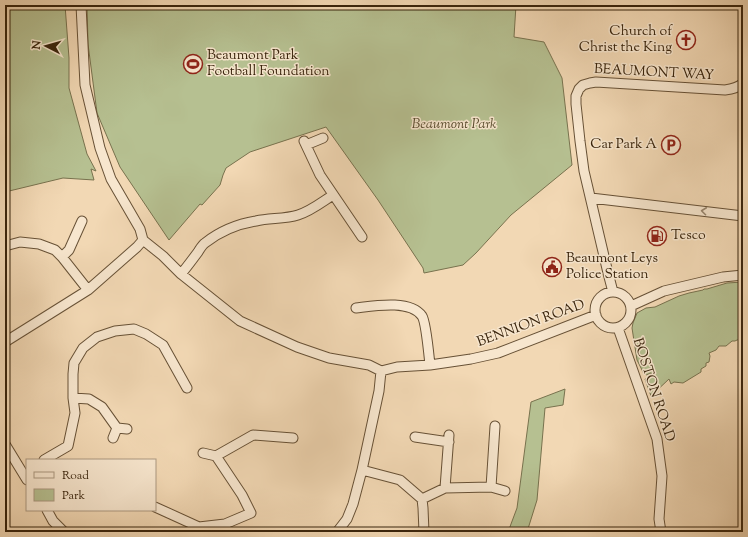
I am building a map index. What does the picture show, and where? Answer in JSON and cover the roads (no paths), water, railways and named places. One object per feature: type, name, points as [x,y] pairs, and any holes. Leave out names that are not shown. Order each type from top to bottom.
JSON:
[{"type":"street","points":[[81,5],[85,85],[100,148],[111,179],[140,228],[143,240],[163,256],[181,274],[240,322],[297,347],[329,358],[369,365],[381,371],[379,391],[353,504],[347,519],[338,532]]},
{"type":"street","name":"BEAUMONT WAY","points":[[613,292],[584,169],[576,104],[576,96],[579,89],[583,85],[596,82],[725,90],[740,86],[743,83]]},
{"type":"street","points":[[323,138],[305,143],[320,174],[362,238]]},
{"type":"street","points":[[181,274],[204,244],[221,233],[243,224],[287,217],[306,212],[333,195]]},
{"type":"street","points":[[591,198],[743,216]]},
{"type":"street","points":[[62,257],[69,250],[82,222]]},
{"type":"street","points":[[5,342],[88,290],[143,240]]},
{"type":"street","points":[[5,246],[20,242],[39,244],[55,250],[88,290]]},
{"type":"street","points":[[631,306],[664,291],[723,277],[743,275]]},
{"type":"street","points":[[613,292],[625,296],[631,306],[630,317],[623,326],[618,328],[609,328],[602,324],[598,320],[595,310],[599,299],[603,295],[613,292]]},
{"type":"street","points":[[356,308],[400,305],[417,311],[423,317],[425,325],[430,365]]},
{"type":"street","name":"BENNION ROAD","points":[[381,371],[398,367],[430,365],[471,359],[498,353],[596,315]]},
{"type":"street","name":"BOSTON ROAD","points":[[618,328],[657,439],[662,476],[659,518],[661,532]]},
{"type":"street","points":[[46,459],[68,446],[74,413],[74,363],[83,348],[97,337],[115,330],[134,330],[146,334],[163,345],[187,388]]},
{"type":"street","points":[[73,398],[89,399],[102,407],[116,428]]},
{"type":"street","points":[[491,487],[495,426]]},
{"type":"street","points":[[116,428],[127,429]]},
{"type":"street","points":[[113,438],[116,428]]},
{"type":"street","points":[[203,453],[216,456],[253,435],[294,438]]},
{"type":"street","points":[[415,437],[449,438],[444,488]]},
{"type":"street","points":[[5,444],[25,475]]},
{"type":"street","points":[[156,508],[199,529],[225,524],[251,513],[242,495],[216,456]]},
{"type":"street","points":[[362,470],[400,480],[422,500],[424,532]]},
{"type":"street","points":[[422,500],[444,488],[491,487],[505,491]]},
{"type":"street","points":[[48,511],[64,532]]},
{"type":"place","name":"Church of Christ the King","points":[[686,40]]},
{"type":"place","name":"Beaumont Park Football Foundation","points":[[193,64]]},
{"type":"place","name":"Car Park A","points":[[671,145]]},
{"type":"place","name":"Tesco","points":[[657,236]]},
{"type":"place","name":"Beaumont Leys Police Station","points":[[552,267]]},
{"type":"park label","name":"Beaumont Park","points":[[454,125]]}]
